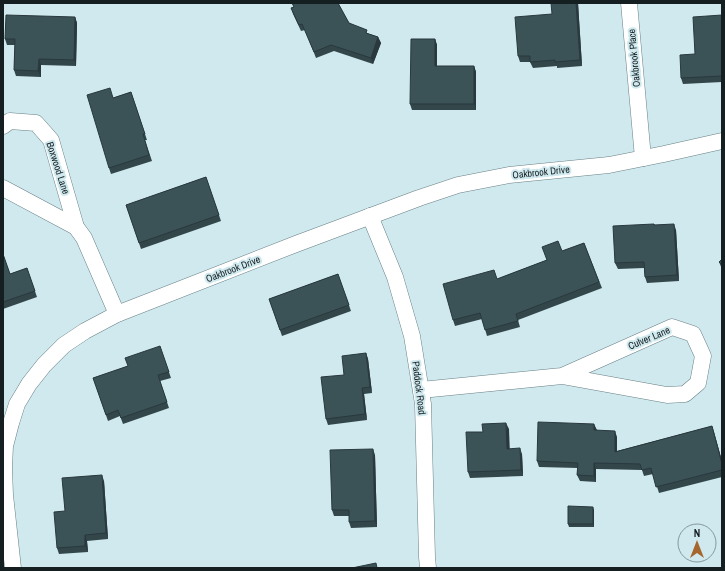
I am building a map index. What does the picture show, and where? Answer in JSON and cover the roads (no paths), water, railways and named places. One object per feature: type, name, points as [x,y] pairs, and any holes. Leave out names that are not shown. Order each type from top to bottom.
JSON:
[{"type":"street","name":"Oakbrook Place","points":[[629,3],[643,158]]},
{"type":"street","name":"Boxwood Lane","points":[[3,126],[10,121],[36,123],[50,140],[76,227],[84,238],[117,314]]},
{"type":"street","name":"Oakbrook Drive","points":[[13,568],[5,495],[4,468],[5,446],[11,423],[17,404],[29,384],[40,370],[64,345],[85,331],[117,314],[370,216],[458,185],[509,174],[609,165],[722,141]]},
{"type":"street","name":"Boxwood Lane","points":[[3,188],[76,227]]},
{"type":"street","name":"Paddock Road","points":[[370,216],[395,277],[412,336],[421,390],[423,404],[428,568]]},
{"type":"street","name":"Culver Lane","points":[[421,390],[562,376],[667,395],[685,394],[698,383],[703,356],[692,334],[672,327],[562,376]]}]
